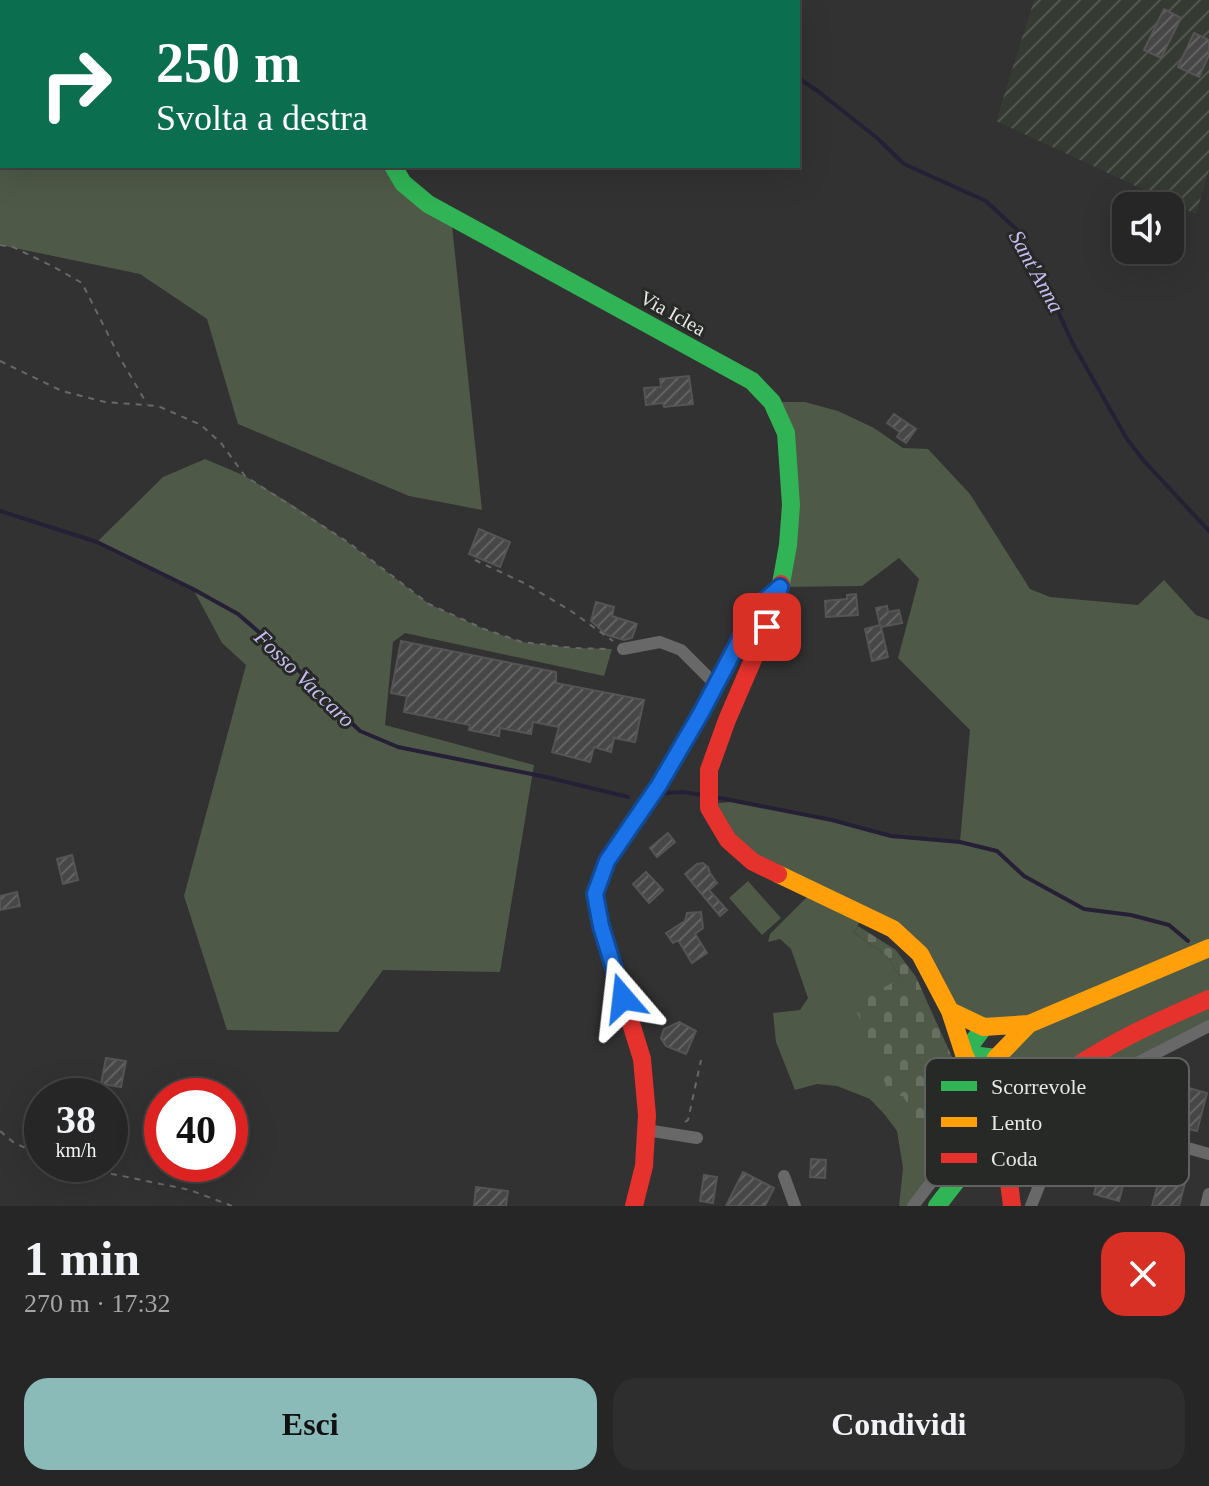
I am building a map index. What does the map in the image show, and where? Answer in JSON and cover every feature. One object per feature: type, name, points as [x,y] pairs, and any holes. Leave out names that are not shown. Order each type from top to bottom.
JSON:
[{"type":"street","name":"Via Iclea","points":[[394,168],[411,191],[428,204],[752,381],[772,402],[786,433],[791,505],[788,545],[780,587],[767,627],[709,770],[709,808],[728,840],[753,862],[893,929],[920,954],[950,1011]]},
{"type":"street","points":[[634,1206],[644,1166],[647,1115],[642,1059],[601,926],[595,894],[607,861],[659,785],[757,607],[780,587]]},
{"type":"street","points":[[623,649],[660,642],[681,650],[716,685]]},
{"type":"street","points":[[950,1011],[984,1027],[1029,1024],[1209,948]]},
{"type":"street","points":[[1090,1058],[1209,999]]},
{"type":"street","points":[[950,1011],[966,1058]]},
{"type":"street","points":[[964,1054],[996,1058],[1029,1024]]},
{"type":"street","points":[[1147,1058],[1209,1026]]},
{"type":"street","points":[[964,1054],[984,1027]]},
{"type":"street","points":[[646,1130],[697,1138]]},
{"type":"street","points":[[1189,1148],[1209,1154]]},
{"type":"street","points":[[784,1176],[795,1206]]},
{"type":"street","points":[[913,1206],[928,1186]]},
{"type":"street","points":[[937,1206],[953,1186]]},
{"type":"street","points":[[1010,1186],[1012,1206]]},
{"type":"street","points":[[1031,1206],[1039,1186]]},
{"type":"street","points":[[1206,1206],[1209,1194]]},
{"type":"path","points":[[0,245],[13,247],[82,283],[148,405]]},
{"type":"path","points":[[0,361],[62,391],[105,402],[158,406],[201,425],[221,443],[245,476],[349,543],[429,604],[522,642],[573,648],[623,649]]},
{"type":"path","points":[[475,560],[526,584],[571,611],[623,649]]},
{"type":"path","points":[[672,1134],[688,1120],[701,1060]]},
{"type":"path","points":[[0,1131],[24,1147]]},
{"type":"path","points":[[128,1177],[190,1190],[232,1206]]},
{"type":"shaded area","points":[[1034,0],[1209,0],[1209,170],[1196,214],[1184,208],[1184,192],[1149,192],[996,121]]},
{"type":"green space","points":[[0,168],[395,168],[451,216],[482,510],[409,496],[238,424],[207,319],[140,274],[0,245]]},
{"type":"green space","points":[[772,402],[805,402],[838,411],[874,428],[903,448],[928,449],[970,494],[1030,589],[1050,597],[1138,605],[1164,580],[1196,615],[1209,620],[1209,1026],[1147,1058],[996,1058],[1028,1026],[950,1011],[920,954],[863,915],[854,933],[887,956],[901,978],[903,1096],[925,1102],[925,1186],[928,1186],[913,1206],[899,1206],[903,1168],[897,1131],[885,1115],[870,1099],[837,1086],[817,1084],[795,1090],[776,1042],[773,1013],[800,1010],[808,998],[791,949],[780,939],[768,942],[770,934],[813,891],[753,862],[709,804],[741,801],[891,836],[960,842],[970,730],[898,658],[919,579],[899,558],[862,586],[780,587],[791,505]]},
{"type":"green space","points":[[205,459],[245,476],[294,506],[429,604],[522,642],[612,649],[604,676],[405,633],[393,642],[385,725],[534,765],[500,972],[383,970],[338,1032],[227,1030],[184,896],[246,665],[222,643],[193,589],[97,542],[163,477]]},
{"type":"green space","points":[[748,881],[781,918],[762,935],[729,898]]},
{"type":"green space","points":[[858,926],[896,950],[916,977],[952,1058],[925,1058],[925,1133],[903,1096],[890,1096],[854,1004],[901,978],[887,956],[854,933]]},
{"type":"building","points":[[1164,9],[1181,18],[1161,58],[1144,50]]},
{"type":"building","points":[[1194,33],[1209,40],[1209,55],[1199,77],[1178,67]]},
{"type":"building","points":[[689,376],[693,404],[646,405],[644,388],[661,387],[660,379]]},
{"type":"building","points":[[894,414],[916,429],[906,443],[897,437],[900,432],[887,423]]},
{"type":"building","points":[[479,529],[510,542],[500,567],[469,554]]},
{"type":"building","points":[[856,594],[858,615],[826,617],[825,601],[847,599],[847,595]]},
{"type":"building","points":[[596,602],[614,607],[612,616],[637,624],[632,638],[624,640],[607,635],[591,621]]},
{"type":"building","points":[[887,606],[888,612],[899,610],[902,623],[881,627],[888,657],[872,661],[865,629],[880,625],[876,608]]},
{"type":"building","points":[[401,641],[556,672],[556,683],[644,700],[635,742],[614,738],[611,752],[594,747],[590,762],[552,752],[559,727],[533,722],[531,734],[500,728],[499,736],[469,730],[470,725],[404,712],[407,696],[391,693]]},
{"type":"building","points":[[668,833],[675,842],[657,857],[650,848]]},
{"type":"building","points":[[72,855],[78,880],[63,884],[57,859]]},
{"type":"building","points":[[703,863],[717,883],[709,890],[727,910],[720,916],[685,874]]},
{"type":"building","points":[[646,872],[663,890],[649,903],[633,884]]},
{"type":"building","points":[[17,892],[20,906],[0,910],[0,896]]},
{"type":"building","points":[[701,912],[703,928],[695,934],[707,953],[692,963],[678,940],[673,943],[666,933],[685,921],[687,913]]},
{"type":"building","points":[[679,1022],[696,1031],[686,1054],[666,1046],[661,1038],[664,1029]]},
{"type":"building","points":[[106,1058],[126,1061],[123,1078],[102,1078]]},
{"type":"building","points":[[1189,1088],[1207,1093],[1197,1131],[1189,1129]]},
{"type":"building","points":[[811,1159],[826,1160],[825,1178],[810,1177]]},
{"type":"building","points":[[743,1172],[774,1188],[765,1206],[726,1206]]},
{"type":"building","points":[[704,1175],[717,1177],[713,1203],[700,1201]]},
{"type":"building","points":[[1096,1186],[1123,1186],[1119,1201],[1094,1194]]},
{"type":"building","points":[[1157,1186],[1184,1186],[1179,1206],[1152,1206]]},
{"type":"building","points":[[476,1187],[508,1191],[506,1206],[474,1206]]},
{"type":"waterway","name":"Sant'Anna","points":[[800,79],[877,138],[904,164],[986,201],[1016,229],[1032,255],[1073,344],[1127,439],[1209,531]]},
{"type":"waterway","name":"Fosso Vaccaro","points":[[0,511],[97,542],[238,614],[281,651],[360,731],[398,747],[628,797]]},
{"type":"waterway","name":"Fosso Vaccaro","points":[[665,793],[702,795]]},
{"type":"waterway","name":"Fosso Vaccaro","points":[[715,797],[832,820],[891,836],[960,842],[997,851],[1024,876],[1084,909],[1131,915],[1169,925],[1188,941]]},
{"type":"traffic: fast","points":[[394,168],[403,183],[428,204],[752,381],[772,402],[786,433],[791,505],[781,584]]},
{"type":"traffic: fast","points":[[702,711],[757,607],[780,587]]},
{"type":"traffic: fast","points":[[984,1027],[964,1054],[996,1058]]},
{"type":"traffic: fast","points":[[937,1206],[953,1186]]},
{"type":"traffic: slow","points":[[778,874],[893,929],[920,954],[950,1011],[966,1058]]},
{"type":"traffic: slow","points":[[950,1011],[984,1027],[1029,1024],[1209,948]]},
{"type":"traffic: slow","points":[[996,1058],[1029,1024]]},
{"type":"traffic: jam","points":[[778,874],[753,862],[728,840],[709,808],[709,770],[767,627],[781,584]]},
{"type":"traffic: jam","points":[[634,1206],[644,1166],[647,1115],[642,1059],[601,926],[595,894],[607,861],[659,785],[702,711]]},
{"type":"traffic: jam","points":[[1089,1058],[1209,999]]},
{"type":"traffic: jam","points":[[1010,1186],[1012,1206]]},
{"type":"route","points":[[623,998],[601,926],[595,894],[607,861],[659,785],[757,607],[780,587],[767,627]]}]
